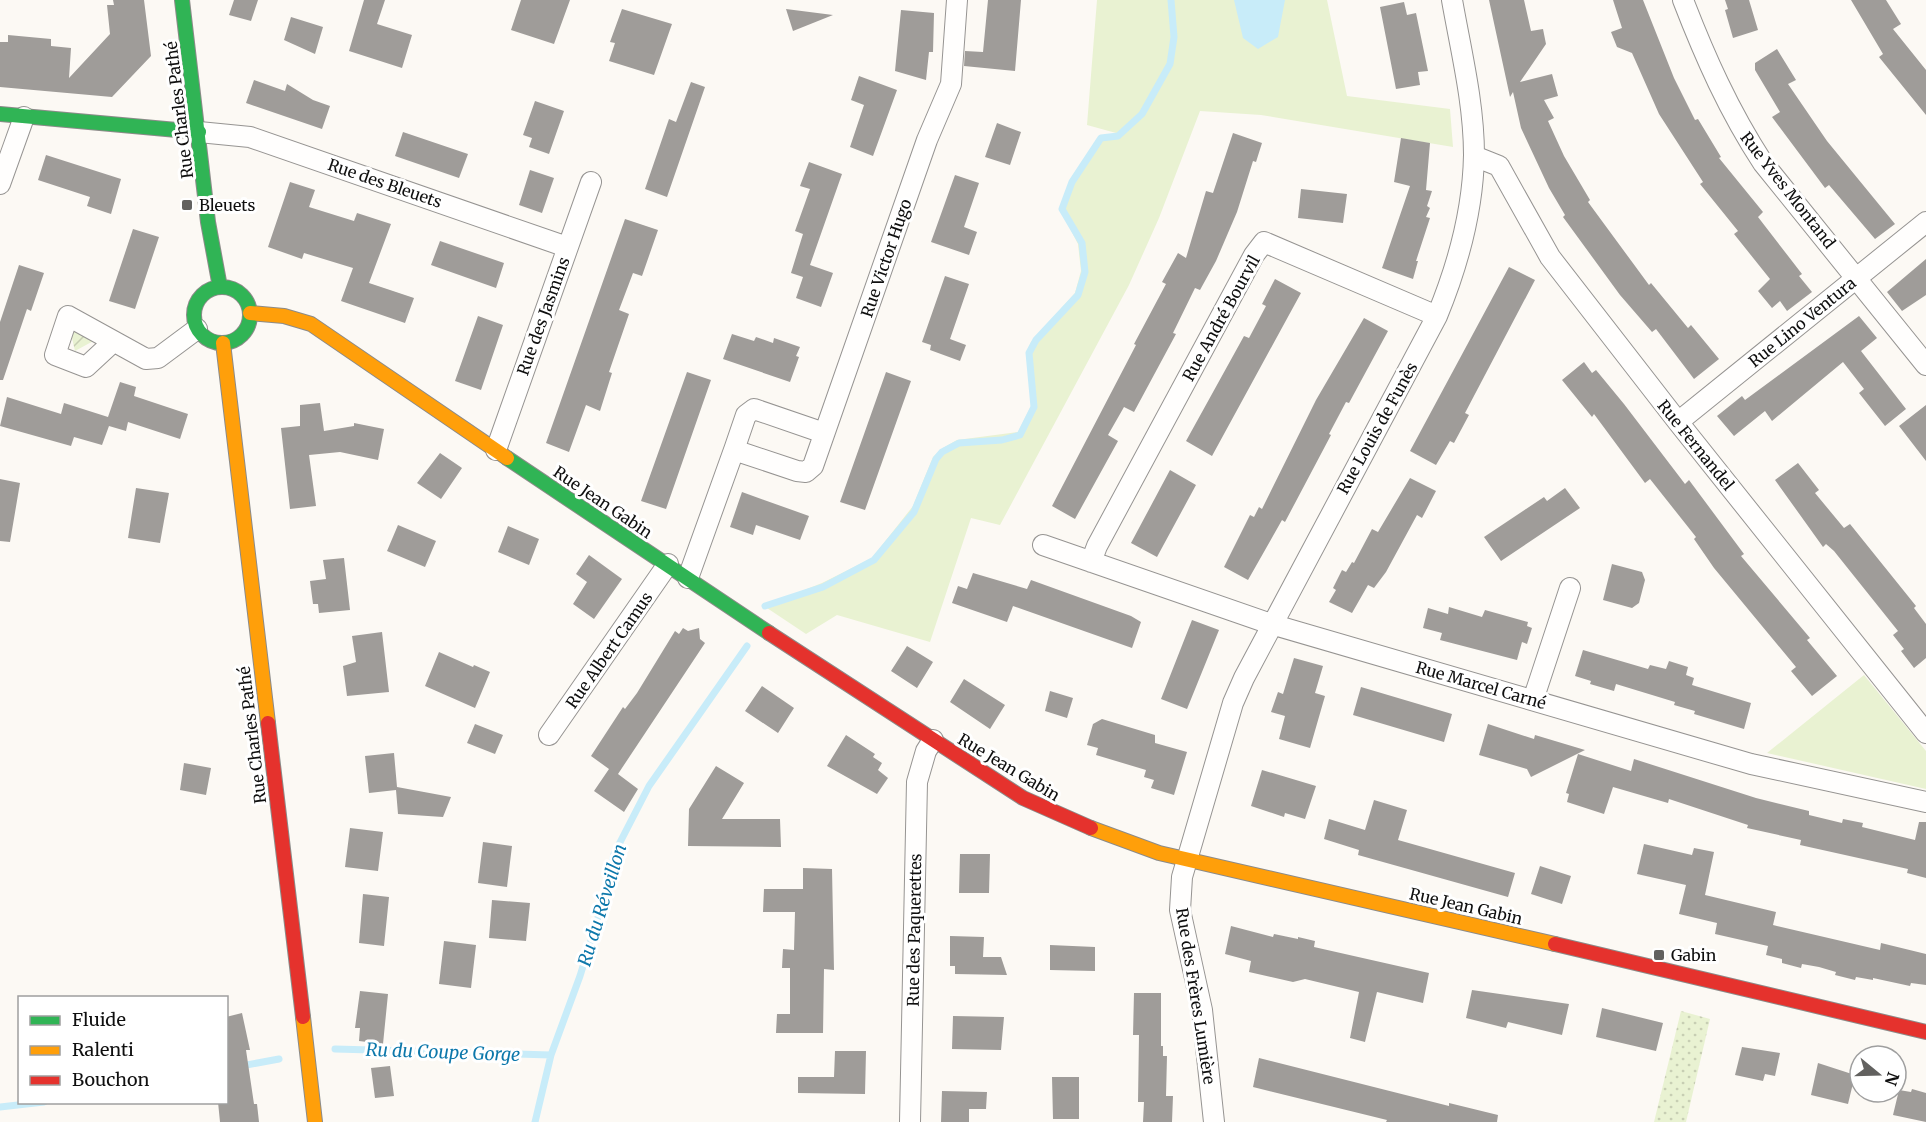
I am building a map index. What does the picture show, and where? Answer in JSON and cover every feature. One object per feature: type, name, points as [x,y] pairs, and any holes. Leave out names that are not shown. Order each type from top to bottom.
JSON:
[{"type":"street","name":"Rue Charles Pathé","points":[[182,0],[208,222],[220,287]]},
{"type":"street","name":"Rue Victor Hugo","points":[[734,450],[797,471],[806,472],[813,466],[927,140],[951,84],[957,0]]},
{"type":"street","name":"Rue Louis de Funès","points":[[1192,836],[1233,702],[1271,624],[1437,316],[1459,262],[1474,156],[1471,107],[1452,0]]},
{"type":"street","name":"Rue Yves Montand","points":[[1683,0],[1708,63],[1740,128],[1763,163],[1926,365]]},
{"type":"street","points":[[0,114],[199,132]]},
{"type":"street","points":[[0,184],[24,117]]},
{"type":"street","name":"Rue des Bleuets","points":[[199,132],[250,137],[567,248]]},
{"type":"street","name":"Rue Fernandel","points":[[1474,156],[1499,166],[1550,257],[1678,422],[1926,733]]},
{"type":"street","name":"Rue des Jasmins","points":[[496,450],[591,182]]},
{"type":"street","name":"Rue Lino Ventura","points":[[1678,422],[1926,222]]},
{"type":"street","name":"Rue André Bourvil","points":[[1092,562],[1097,546],[1243,276],[1264,242],[1437,316]]},
{"type":"street","points":[[220,287],[228,287],[242,295],[250,313],[247,329],[240,336],[223,343],[209,340],[198,329],[194,320],[197,302],[211,289],[220,287]]},
{"type":"street","name":"Rue Jean Gabin","points":[[250,313],[284,316],[311,324],[496,450],[933,740],[1023,798],[1067,819],[1149,850],[1701,977],[1926,1032]]},
{"type":"street","points":[[113,342],[141,358],[153,359],[198,329]]},
{"type":"street","name":"Rue Charles Pathé","points":[[223,343],[315,1122]]},
{"type":"street","points":[[688,578],[746,415],[754,409],[824,432]]},
{"type":"street","name":"Rue Marcel Carné","points":[[1043,545],[1271,624],[1751,764],[1926,802]]},
{"type":"street","name":"Rue Albert Camus","points":[[549,735],[668,564]]},
{"type":"street","points":[[1533,700],[1570,588]]},
{"type":"street","name":"Rue des Paquerettes","points":[[910,1122],[917,782],[926,751],[933,740]]},
{"type":"street","name":"Rue des Frères Lumière","points":[[1192,836],[1182,877],[1180,910],[1202,1010],[1214,1122]]},
{"type":"green space","points":[[1097,0],[1327,0],[1347,96],[1450,109],[1453,147],[1261,115],[1200,111],[1159,218],[1129,285],[1000,525],[971,518],[930,642],[837,615],[806,634],[764,606],[822,583],[872,558],[913,506],[933,457],[957,440],[1018,432],[1032,404],[1026,353],[1031,342],[1075,293],[1081,271],[1078,244],[1060,209],[1073,178],[1101,136],[1116,133],[1087,125]]},
{"type":"green space","points":[[69,325],[97,339],[75,351]]},
{"type":"green space","points":[[1864,675],[1926,751],[1926,789],[1767,753]]},
{"type":"green space","points":[[1681,1011],[1710,1019],[1686,1122],[1654,1122]]},
{"type":"water","points":[[1234,0],[1285,0],[1278,37],[1258,49],[1243,38]]},
{"type":"building","points":[[113,0],[144,0],[151,56],[112,97],[0,87],[0,42],[8,42],[8,35],[51,39],[51,46],[71,48],[69,78],[110,34],[107,5],[114,5]]},
{"type":"building","points":[[234,0],[258,0],[251,21],[229,15]]},
{"type":"building","points":[[364,0],[385,0],[377,24],[412,35],[402,68],[349,51]]},
{"type":"building","points":[[521,0],[570,0],[554,44],[511,30]]},
{"type":"building","points":[[988,0],[1021,0],[1015,71],[964,66],[965,51],[983,52]]},
{"type":"building","points":[[1489,0],[1524,0],[1531,31],[1543,29],[1546,44],[1520,82],[1552,74],[1558,96],[1544,100],[1554,118],[1548,121],[1564,156],[1590,200],[1588,202],[1649,285],[1651,283],[1688,328],[1691,325],[1719,359],[1694,379],[1656,329],[1652,332],[1620,295],[1563,217],[1565,215],[1549,188],[1521,128],[1513,92],[1510,97]]},
{"type":"building","points":[[1613,0],[1643,0],[1674,78],[1695,120],[1698,119],[1721,157],[1719,158],[1763,212],[1758,217],[1802,274],[1799,276],[1812,292],[1787,311],[1780,301],[1772,308],[1758,291],[1770,279],[1734,234],[1738,231],[1700,184],[1703,182],[1659,114],[1632,53],[1617,47],[1611,32],[1622,28]]},
{"type":"building","points":[[1725,0],[1749,0],[1758,30],[1733,38],[1725,10],[1728,9]]},
{"type":"building","points":[[1851,0],[1886,0],[1901,24],[1893,29],[1926,70],[1926,115],[1879,57],[1883,54]]},
{"type":"building","points":[[1404,2],[1407,15],[1416,13],[1428,71],[1418,72],[1420,85],[1396,89],[1380,7]]},
{"type":"building","points":[[622,9],[672,24],[654,75],[609,61],[615,43],[610,42]]},
{"type":"building","points":[[786,9],[833,15],[793,31]]},
{"type":"building","points":[[901,10],[934,13],[933,52],[929,52],[926,80],[895,71]]},
{"type":"building","points":[[291,17],[323,27],[315,54],[284,40]]},
{"type":"building","points":[[1777,49],[1796,80],[1788,84],[1827,141],[1895,224],[1875,239],[1829,185],[1825,188],[1772,117],[1780,112],[1755,70],[1755,63]]},
{"type":"building","points":[[859,76],[897,90],[873,156],[850,147],[864,105],[851,100]]},
{"type":"building","points":[[254,80],[285,91],[287,84],[313,100],[330,106],[322,129],[246,103]]},
{"type":"building","points":[[691,82],[705,87],[667,197],[645,189],[669,119],[676,122]]},
{"type":"building","points":[[535,101],[564,111],[549,154],[529,147],[532,138],[523,135]]},
{"type":"building","points":[[997,123],[1021,132],[1010,165],[985,157]]},
{"type":"building","points":[[403,132],[468,154],[459,178],[395,156]]},
{"type":"building","points":[[1233,133],[1262,143],[1256,162],[1253,161],[1237,212],[1216,261],[1200,290],[1195,288],[1173,333],[1176,334],[1134,412],[1124,407],[1108,435],[1118,441],[1075,519],[1052,506],[1166,284],[1162,282],[1178,253],[1186,258],[1206,191],[1213,193]]},
{"type":"building","points":[[1401,138],[1430,143],[1426,190],[1432,191],[1427,206],[1430,208],[1426,217],[1430,218],[1416,261],[1418,261],[1413,279],[1382,268],[1410,186],[1394,182]]},
{"type":"building","points":[[46,155],[121,179],[111,214],[87,206],[90,197],[38,180]]},
{"type":"building","points":[[809,162],[842,174],[810,265],[833,273],[821,307],[796,298],[803,277],[791,273],[803,234],[795,231],[810,189],[800,186]]},
{"type":"building","points":[[530,170],[554,178],[542,213],[519,205]]},
{"type":"building","points":[[955,175],[979,183],[964,227],[977,232],[969,255],[931,242]]},
{"type":"building","points":[[290,182],[315,190],[309,207],[354,221],[357,213],[391,224],[369,283],[414,298],[405,323],[341,301],[353,268],[304,253],[302,259],[268,247]]},
{"type":"building","points":[[1301,189],[1347,194],[1343,223],[1298,218]]},
{"type":"building","points":[[625,219],[658,230],[642,276],[633,273],[619,310],[629,314],[609,372],[612,373],[600,411],[586,405],[569,452],[546,443]]},
{"type":"building","points":[[133,229],[159,237],[135,309],[109,301]]},
{"type":"building","points":[[440,241],[504,263],[496,288],[431,265]]},
{"type":"building","points":[[1926,259],[1926,295],[1902,311],[1887,292]]},
{"type":"building","points":[[19,265],[44,273],[31,311],[27,309],[3,380],[0,380],[0,322]]},
{"type":"building","points":[[1509,267],[1535,280],[1465,413],[1469,415],[1454,443],[1450,441],[1436,465],[1410,451]]},
{"type":"building","points":[[945,276],[969,284],[950,339],[966,345],[960,361],[930,350],[931,345],[922,342]]},
{"type":"building","points":[[1275,279],[1301,293],[1212,456],[1186,441],[1244,336],[1249,338],[1266,306],[1262,304]]},
{"type":"building","points":[[478,316],[503,325],[481,390],[455,381]]},
{"type":"building","points":[[1859,316],[1877,338],[1861,351],[1906,409],[1885,426],[1859,393],[1864,389],[1843,362],[1772,421],[1765,411],[1734,436],[1717,416],[1742,396],[1745,400]]},
{"type":"building","points":[[1364,318],[1388,331],[1349,403],[1346,402],[1285,522],[1282,520],[1248,580],[1224,567],[1250,515],[1254,517],[1259,507],[1262,509],[1316,400]]},
{"type":"building","points":[[732,334],[754,341],[756,337],[773,343],[774,338],[800,347],[790,382],[723,359]]},
{"type":"building","points":[[1584,362],[1592,373],[1596,370],[1685,484],[1689,480],[1744,554],[1741,556],[1810,638],[1807,640],[1837,676],[1812,696],[1791,671],[1796,667],[1714,568],[1694,539],[1696,537],[1650,479],[1645,483],[1594,414],[1592,417],[1562,380]]},
{"type":"building","points":[[687,372],[711,380],[666,509],[641,501]]},
{"type":"building","points":[[886,372],[911,381],[865,510],[840,502]]},
{"type":"building","points":[[120,382],[136,387],[134,396],[188,414],[180,439],[128,422],[126,431],[109,426],[102,445],[74,437],[71,446],[0,426],[7,397],[61,414],[64,403],[108,417]]},
{"type":"building","points":[[320,403],[324,431],[354,426],[354,423],[384,429],[378,460],[340,452],[309,455],[316,506],[290,509],[281,428],[300,426],[300,405]]},
{"type":"building","points":[[1926,405],[1926,461],[1899,426]]},
{"type":"building","points":[[440,453],[462,468],[441,499],[417,483]]},
{"type":"building","points":[[1798,463],[1819,490],[1815,493],[1844,528],[1850,524],[1916,606],[1914,608],[1926,624],[1926,658],[1914,668],[1901,651],[1904,649],[1893,635],[1898,631],[1834,551],[1826,544],[1823,547],[1775,480]]},
{"type":"building","points":[[1170,470],[1196,485],[1157,557],[1131,543]]},
{"type":"building","points":[[1410,478],[1436,491],[1422,518],[1417,515],[1386,572],[1374,588],[1368,585],[1352,613],[1329,602],[1336,590],[1333,588],[1342,570],[1346,572],[1352,562],[1354,563],[1372,529],[1378,532]]},
{"type":"building","points":[[0,479],[20,483],[10,542],[0,541]]},
{"type":"building","points":[[136,488],[169,493],[160,543],[128,538]]},
{"type":"building","points":[[1565,488],[1580,508],[1501,561],[1484,537],[1544,497],[1547,501]]},
{"type":"building","points":[[742,492],[809,516],[800,540],[756,525],[753,535],[730,527]]},
{"type":"building","points":[[398,525],[436,541],[425,567],[387,551]]},
{"type":"building","points":[[508,526],[539,539],[529,565],[498,552]]},
{"type":"building","points":[[589,555],[622,579],[594,619],[573,604],[587,582],[576,574]]},
{"type":"building","points":[[344,558],[350,610],[319,613],[318,604],[313,604],[310,581],[326,579],[323,560]]},
{"type":"building","points":[[1612,564],[1642,572],[1645,580],[1639,603],[1632,608],[1603,600]]},
{"type":"building","points":[[973,573],[1027,589],[1031,580],[1131,616],[1141,622],[1132,648],[1013,606],[1007,622],[952,603],[958,586],[967,589]]},
{"type":"building","points":[[1449,607],[1482,617],[1485,610],[1528,622],[1527,626],[1532,628],[1527,644],[1522,642],[1517,660],[1440,640],[1442,633],[1423,628],[1428,608],[1448,614]]},
{"type":"building","points":[[1192,620],[1219,630],[1187,709],[1161,699]]},
{"type":"building","points":[[683,628],[688,631],[699,628],[700,639],[705,643],[618,774],[638,789],[624,812],[594,791],[609,769],[591,756],[623,707],[625,709],[637,693],[675,631],[679,634]]},
{"type":"building","points":[[382,632],[389,692],[347,696],[343,666],[356,662],[352,636]]},
{"type":"building","points":[[907,646],[933,662],[917,688],[891,671]]},
{"type":"building","points":[[1583,650],[1648,669],[1650,665],[1666,669],[1669,661],[1688,667],[1686,675],[1694,678],[1692,685],[1751,703],[1744,729],[1694,714],[1695,711],[1674,705],[1675,702],[1616,684],[1614,691],[1590,684],[1591,681],[1575,676]]},
{"type":"building","points":[[439,652],[490,672],[475,708],[425,686]]},
{"type":"building","points":[[1294,658],[1323,666],[1315,693],[1325,696],[1310,748],[1279,739],[1285,716],[1271,712],[1278,692],[1283,694]]},
{"type":"building","points":[[964,679],[1005,705],[990,729],[950,702]]},
{"type":"building","points":[[762,686],[794,708],[778,733],[745,711]]},
{"type":"building","points":[[1361,687],[1452,714],[1444,742],[1353,715]]},
{"type":"building","points":[[1050,691],[1073,698],[1067,718],[1045,711]]},
{"type":"building","points":[[1102,719],[1155,735],[1155,743],[1187,752],[1174,795],[1151,788],[1154,780],[1144,777],[1146,770],[1096,755],[1098,748],[1087,745],[1093,724]]},
{"type":"building","points":[[475,724],[503,735],[495,754],[467,743]]},
{"type":"building","points":[[1488,724],[1534,739],[1535,735],[1585,750],[1531,777],[1527,769],[1479,755]]},
{"type":"building","points":[[846,735],[875,754],[873,757],[882,763],[878,770],[888,778],[877,794],[827,766]]},
{"type":"building","points":[[394,753],[397,787],[451,797],[443,817],[398,814],[396,790],[369,793],[365,756]]},
{"type":"building","points":[[1578,754],[1631,771],[1634,759],[1756,798],[1809,811],[1809,815],[1842,823],[1843,819],[1863,823],[1862,827],[1915,840],[1919,822],[1926,822],[1926,878],[1907,873],[1908,869],[1800,845],[1801,840],[1747,828],[1748,825],[1669,799],[1668,803],[1613,787],[1604,814],[1567,802],[1569,794],[1566,793]]},
{"type":"building","points":[[184,763],[211,768],[206,795],[180,790]]},
{"type":"building","points":[[716,766],[744,783],[722,819],[780,819],[781,847],[688,846],[689,809]]},
{"type":"building","points":[[1262,770],[1316,786],[1305,819],[1285,813],[1284,817],[1251,806]]},
{"type":"building","points":[[1374,800],[1407,810],[1398,840],[1515,873],[1508,897],[1358,855],[1359,850],[1324,839],[1329,819],[1365,830]]},
{"type":"building","points":[[350,828],[383,832],[378,871],[345,867]]},
{"type":"building","points":[[483,842],[512,846],[507,887],[478,883]]},
{"type":"building","points":[[1644,844],[1692,855],[1694,848],[1714,852],[1705,895],[1776,912],[1773,925],[1880,950],[1881,943],[1926,954],[1926,985],[1911,983],[1910,986],[1873,978],[1873,980],[1856,977],[1855,980],[1835,975],[1836,972],[1819,967],[1802,964],[1801,968],[1782,963],[1782,959],[1766,955],[1768,946],[1715,934],[1717,923],[1679,914],[1686,885],[1637,874]]},
{"type":"building","points":[[960,854],[990,854],[989,893],[959,893]]},
{"type":"building","points":[[1540,866],[1571,876],[1562,904],[1531,894]]},
{"type":"building","points":[[803,868],[832,869],[834,970],[824,969],[823,1033],[776,1033],[777,1014],[790,1014],[790,968],[782,968],[783,949],[794,950],[795,912],[763,912],[764,889],[803,889]]},
{"type":"building","points":[[363,894],[389,897],[384,946],[359,943]]},
{"type":"building","points":[[492,900],[530,903],[526,941],[489,938]]},
{"type":"building","points":[[1231,926],[1273,937],[1274,934],[1315,941],[1314,947],[1429,973],[1423,1003],[1377,992],[1365,1042],[1350,1038],[1359,992],[1305,979],[1293,982],[1249,972],[1251,961],[1225,954]]},
{"type":"building","points":[[950,936],[984,937],[983,957],[1001,957],[1007,975],[955,974],[955,966],[950,966]]},
{"type":"building","points":[[444,941],[476,945],[471,988],[439,984]]},
{"type":"building","points":[[1050,945],[1095,947],[1095,971],[1050,970]]},
{"type":"building","points":[[1472,990],[1569,1004],[1562,1035],[1508,1022],[1506,1028],[1466,1018]]},
{"type":"building","points":[[360,991],[388,994],[383,1044],[359,1041],[360,1028],[355,1028]]},
{"type":"building","points":[[1134,993],[1161,993],[1161,1046],[1163,1046],[1163,1056],[1167,1056],[1166,1096],[1173,1096],[1172,1122],[1143,1122],[1144,1102],[1138,1102],[1139,1035],[1133,1035]]},
{"type":"building","points":[[1602,1008],[1663,1023],[1656,1051],[1596,1037]]},
{"type":"building","points":[[242,1013],[250,1050],[246,1050],[259,1122],[220,1122],[218,1104],[228,1104],[228,1016]]},
{"type":"building","points":[[953,1016],[1004,1017],[1001,1050],[952,1049]]},
{"type":"building","points":[[1742,1047],[1780,1053],[1775,1076],[1765,1074],[1763,1081],[1735,1075]]},
{"type":"building","points":[[835,1051],[866,1051],[865,1094],[798,1093],[798,1077],[834,1077]]},
{"type":"building","points":[[1259,1058],[1449,1106],[1449,1103],[1498,1115],[1497,1122],[1386,1122],[1387,1120],[1253,1087]]},
{"type":"building","points":[[1818,1063],[1848,1073],[1848,1104],[1811,1095]]},
{"type":"building","points":[[390,1066],[394,1096],[375,1098],[371,1068]]},
{"type":"building","points":[[1052,1077],[1079,1077],[1079,1119],[1053,1119]]},
{"type":"building","points":[[1912,1089],[1926,1093],[1926,1122],[1893,1115],[1896,1104],[1908,1104],[1908,1092],[1911,1092]]},
{"type":"building","points":[[942,1091],[987,1092],[986,1109],[969,1109],[969,1122],[941,1122]]},
{"type":"waterway","name":"Ru du Réveillon","points":[[765,606],[823,587],[874,560],[914,512],[936,459],[942,452],[959,443],[1002,440],[1020,435],[1034,407],[1029,353],[1036,340],[1078,295],[1085,272],[1082,243],[1062,209],[1072,182],[1101,138],[1118,136],[1142,114],[1170,64],[1174,37],[1171,0]]},
{"type":"waterway","name":"Ru du Réveillon","points":[[535,1122],[551,1055],[580,976],[603,901],[614,854],[649,786],[747,646]]},
{"type":"waterway","name":"Ru du Coupe Gorge","points":[[335,1049],[551,1055]]},
{"type":"waterway","name":"Ru du Coupe Gorge","points":[[241,1066],[279,1059]]},
{"type":"waterway","name":"Ru du Coupe Gorge","points":[[0,1107],[26,1104]]},
{"type":"traffic: fast","points":[[182,0],[208,222],[220,287]]},
{"type":"traffic: fast","points":[[0,114],[199,132]]},
{"type":"traffic: fast","points":[[217,287],[227,287],[242,295],[248,304],[250,315],[248,326],[242,335],[227,343],[217,343],[206,338],[199,331],[194,320],[194,310],[199,299],[206,292],[217,287]]},
{"type":"traffic: fast","points":[[507,458],[769,633]]},
{"type":"traffic: slow","points":[[250,313],[284,316],[311,324],[507,458]]},
{"type":"traffic: slow","points":[[223,343],[268,723]]},
{"type":"traffic: slow","points":[[1091,828],[1159,853],[1555,944]]},
{"type":"traffic: slow","points":[[303,1017],[315,1122]]},
{"type":"traffic: jam","points":[[769,633],[1023,798],[1091,828]]},
{"type":"traffic: jam","points":[[268,723],[303,1017]]},
{"type":"traffic: jam","points":[[1555,944],[1926,1032]]},
{"type":"place","name":"Bleuets","points":[[187,205]]},
{"type":"place","name":"Gabin","points":[[1659,955]]}]
